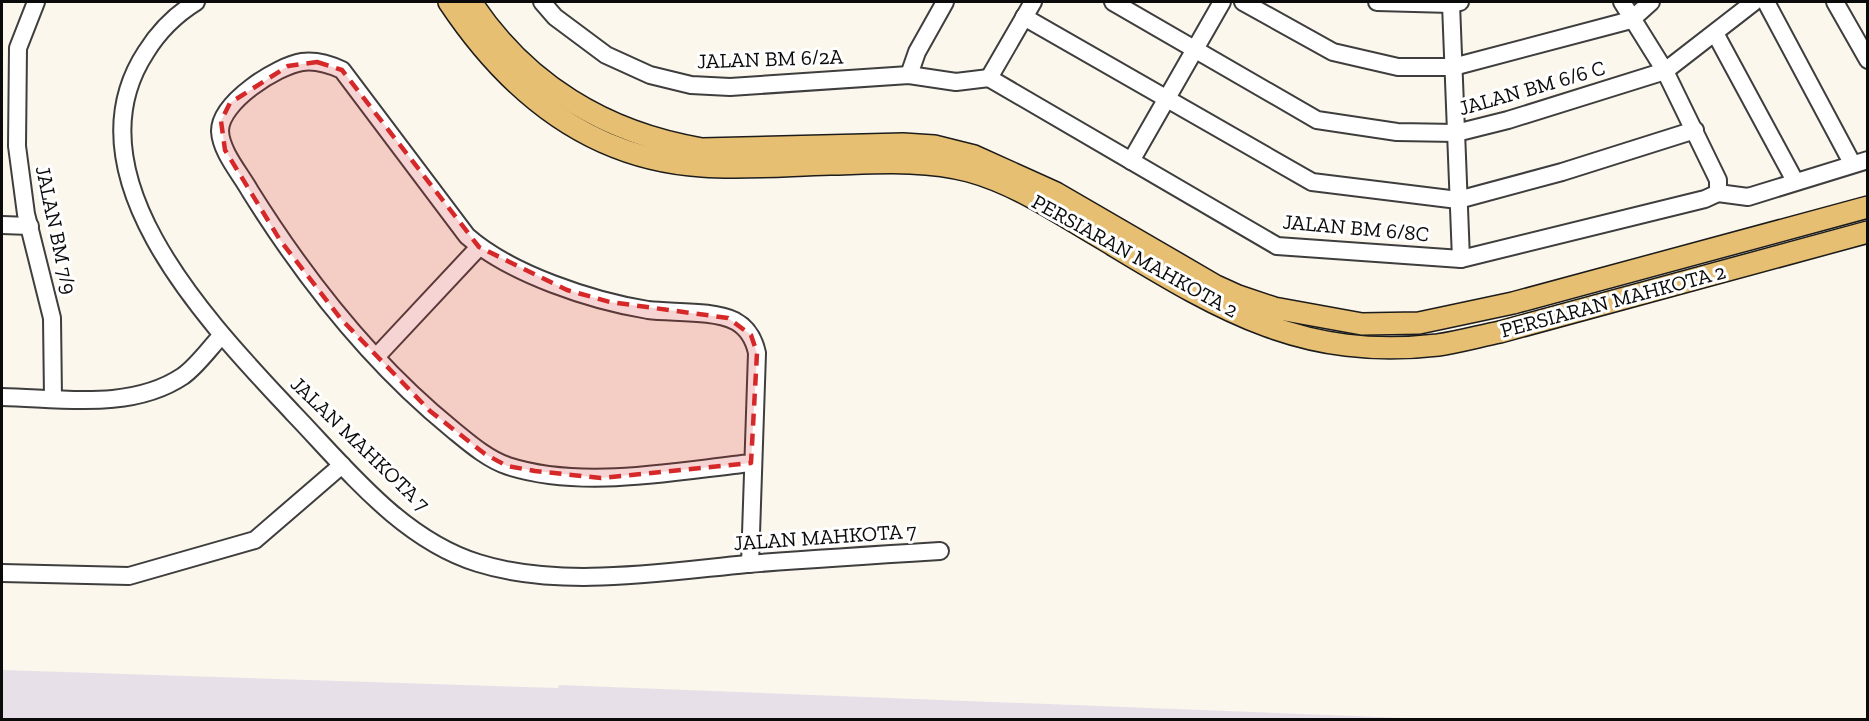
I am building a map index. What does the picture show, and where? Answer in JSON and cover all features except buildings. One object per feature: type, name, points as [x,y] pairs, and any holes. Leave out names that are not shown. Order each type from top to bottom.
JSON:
[{"type":"main road","name":"PERSIARAN MAHKOTA 2","points":[[449,2],[477,42],[528,94],[584,132],[626,151],[663,161],[702,166],[901,163],[968,171],[1033,197],[1211,294],[1312,316],[1362,324],[1419,322],[1513,303],[1868,207]]},
{"type":"main road","name":"PERSIARAN MAHKOTA 2","points":[[471,2],[505,48],[524,67],[568,102],[633,132],[672,144],[702,149],[903,144],[934,147],[974,156],[1056,193],[1262,326],[1344,345],[1383,348],[1439,345],[1500,332],[1868,232]]},
{"type":"street","name":"JALAN BM 7/9","points":[[36,2],[10,48],[21,184],[52,318],[53,398]]},
{"type":"street","name":"JALAN MAHKOTA 7","points":[[196,2],[160,31],[133,71],[125,95],[121,124],[124,161],[154,240],[168,264],[221,336],[342,465],[401,522],[444,548],[478,563],[562,575],[661,573],[750,564],[939,551]]},
{"type":"street","name":"JALAN BM 6/2A","points":[[542,2],[555,17],[606,55],[650,75],[691,86],[730,87],[909,75],[956,82],[989,78]]},
{"type":"street","points":[[909,75],[918,52],[945,2]]},
{"type":"street","points":[[989,78],[1033,2]]},
{"type":"street","name":"JALAN BM 6/6 C","points":[[1113,2],[1317,120],[1346,127],[1397,132],[1456,133],[1508,120],[1665,71],[1754,2]]},
{"type":"street","points":[[1131,160],[1222,2]]},
{"type":"street","points":[[1243,2],[1333,52],[1398,67],[1453,67],[1631,20],[1651,2]]},
{"type":"street","points":[[1377,2],[1456,3],[1453,67],[1461,259]]},
{"type":"street","points":[[1622,2],[1631,20],[1665,71],[1695,130],[1718,180],[1718,193],[1748,197],[1860,162],[1766,2]]},
{"type":"street","points":[[1835,2],[1868,60]]},
{"type":"street","points":[[1024,17],[1312,182],[1458,200],[1562,172],[1695,130]]},
{"type":"street","points":[[1715,33],[1795,181]]},
{"type":"street","points":[[750,564],[751,463],[757,353],[751,335],[745,328],[728,318],[649,310],[567,290],[479,247],[467,236],[342,70],[317,62],[288,66],[230,103],[221,121],[225,150],[287,249],[341,319],[377,357],[430,411],[485,454],[507,466],[601,478],[751,463]]},
{"type":"street","name":"JALAN BM 6/8C","points":[[989,78],[1277,246],[1461,259],[1705,199],[1718,193]]},
{"type":"street","points":[[2,225],[30,226]]},
{"type":"street","points":[[377,357],[479,247]]},
{"type":"street","points":[[2,397],[100,399],[129,396],[158,389],[184,375],[221,336]]},
{"type":"street","points":[[2,573],[129,576],[255,540],[342,465]]},
{"type":"highlighted area","points":[[317,62],[342,70],[479,247],[567,290],[610,302],[728,318],[751,335],[757,353],[751,463],[601,478],[535,471],[507,466],[485,454],[430,411],[341,319],[280,240],[225,150],[221,121],[230,103],[288,66]]},
{"type":"shaded area","points":[[2,670],[558,688],[559,685],[1431,719],[2,720]]}]
